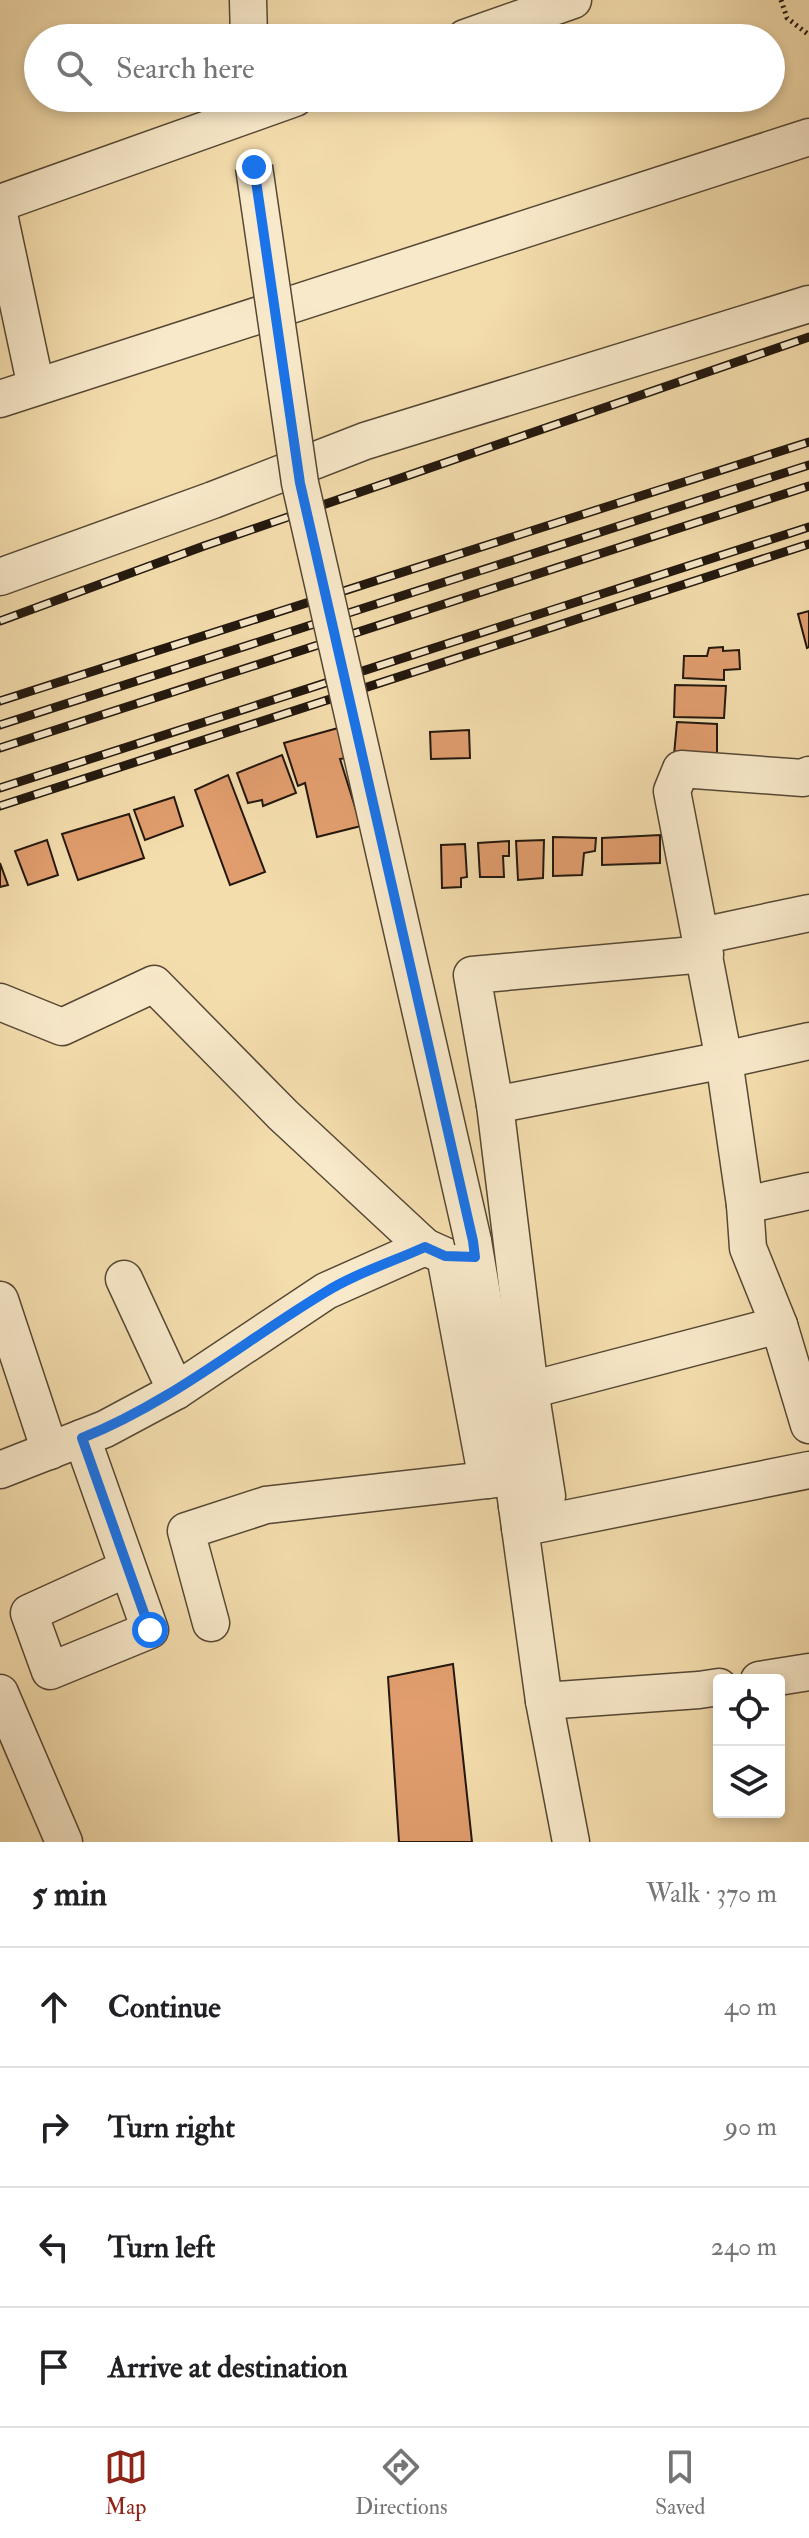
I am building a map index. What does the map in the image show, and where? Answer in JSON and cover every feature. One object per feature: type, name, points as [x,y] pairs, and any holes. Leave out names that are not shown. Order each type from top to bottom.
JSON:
[{"type":"street","points":[[248,0],[249,24]]},
{"type":"street","points":[[505,24],[573,0]]},
{"type":"street","points":[[0,203],[235,112]]},
{"type":"street","points":[[250,112],[254,167],[300,483],[454,1250],[509,1498],[544,1701],[562,1832]]},
{"type":"street","points":[[0,399],[809,137]]},
{"type":"street","points":[[0,219],[36,387]]},
{"type":"street","points":[[0,577],[365,441],[809,304]]},
{"type":"street","points":[[808,1416],[779,1325],[748,1248],[745,1205],[724,1060],[672,791],[681,769],[803,778],[809,775]]},
{"type":"street","points":[[211,1623],[186,1531],[266,1505],[547,1496],[530,1390],[495,1105],[472,975],[703,945],[809,913]]},
{"type":"street","points":[[0,1002],[62,1027],[154,984],[283,1115],[454,1250]]},
{"type":"street","points":[[495,1105],[809,1041]]},
{"type":"street","points":[[745,1205],[809,1191]]},
{"type":"street","points":[[0,1470],[105,1429],[176,1391],[326,1291],[454,1250]]},
{"type":"street","points":[[124,1279],[176,1391]]},
{"type":"street","points":[[0,1300],[66,1444],[128,1568]]},
{"type":"street","points":[[530,1390],[779,1325]]},
{"type":"street","points":[[509,1498],[809,1470]]},
{"type":"street","points":[[785,1676],[809,1672]]},
{"type":"street","points":[[544,1701],[713,1688]]},
{"type":"street","points":[[0,1693],[64,1842]]},
{"type":"path","points":[[781,0],[787,18],[809,35]]},
{"type":"building","points":[[809,611],[809,647],[807,648],[798,614]]},
{"type":"building","points":[[723,647],[723,651],[739,650],[740,669],[724,670],[724,680],[683,678],[684,656],[707,656],[709,648]]},
{"type":"building","points":[[675,685],[726,686],[724,718],[674,717]]},
{"type":"building","points":[[677,722],[717,724],[717,757],[674,755]]},
{"type":"building","points":[[338,728],[346,758],[340,759],[361,826],[317,837],[305,783],[298,786],[284,743]]},
{"type":"building","points":[[469,730],[470,758],[431,759],[430,732]]},
{"type":"building","points":[[282,755],[296,793],[263,806],[262,800],[248,803],[237,773]]},
{"type":"building","points":[[228,775],[265,872],[230,885],[195,790]]},
{"type":"building","points":[[174,797],[183,826],[145,840],[134,810]]},
{"type":"building","points":[[129,814],[144,858],[78,880],[62,834]]},
{"type":"building","points":[[660,835],[660,863],[602,865],[602,838]]},
{"type":"building","points":[[553,837],[596,838],[595,851],[584,853],[582,875],[553,876]]},
{"type":"building","points":[[47,840],[58,875],[28,885],[15,851]]},
{"type":"building","points":[[544,840],[543,878],[518,880],[516,841]]},
{"type":"building","points":[[509,841],[509,856],[503,856],[504,877],[480,877],[478,843]]},
{"type":"building","points":[[465,844],[467,877],[461,878],[461,887],[442,888],[441,845]]},
{"type":"building","points":[[0,863],[8,885],[0,887]]},
{"type":"building","points":[[453,1664],[472,1842],[399,1842],[388,1677]]},
{"type":"railway","points":[[0,621],[204,546],[809,337]]},
{"type":"railway","points":[[0,701],[809,442]]},
{"type":"railway","points":[[0,725],[809,465]]},
{"type":"railway","points":[[0,748],[809,486]]},
{"type":"railway","points":[[0,788],[809,527]]},
{"type":"railway","points":[[0,806],[809,544]]},
{"type":"route","points":[[150,1630],[82,1438],[176,1391],[326,1291],[425,1247],[445,1256],[475,1257],[300,483],[254,167]]}]
